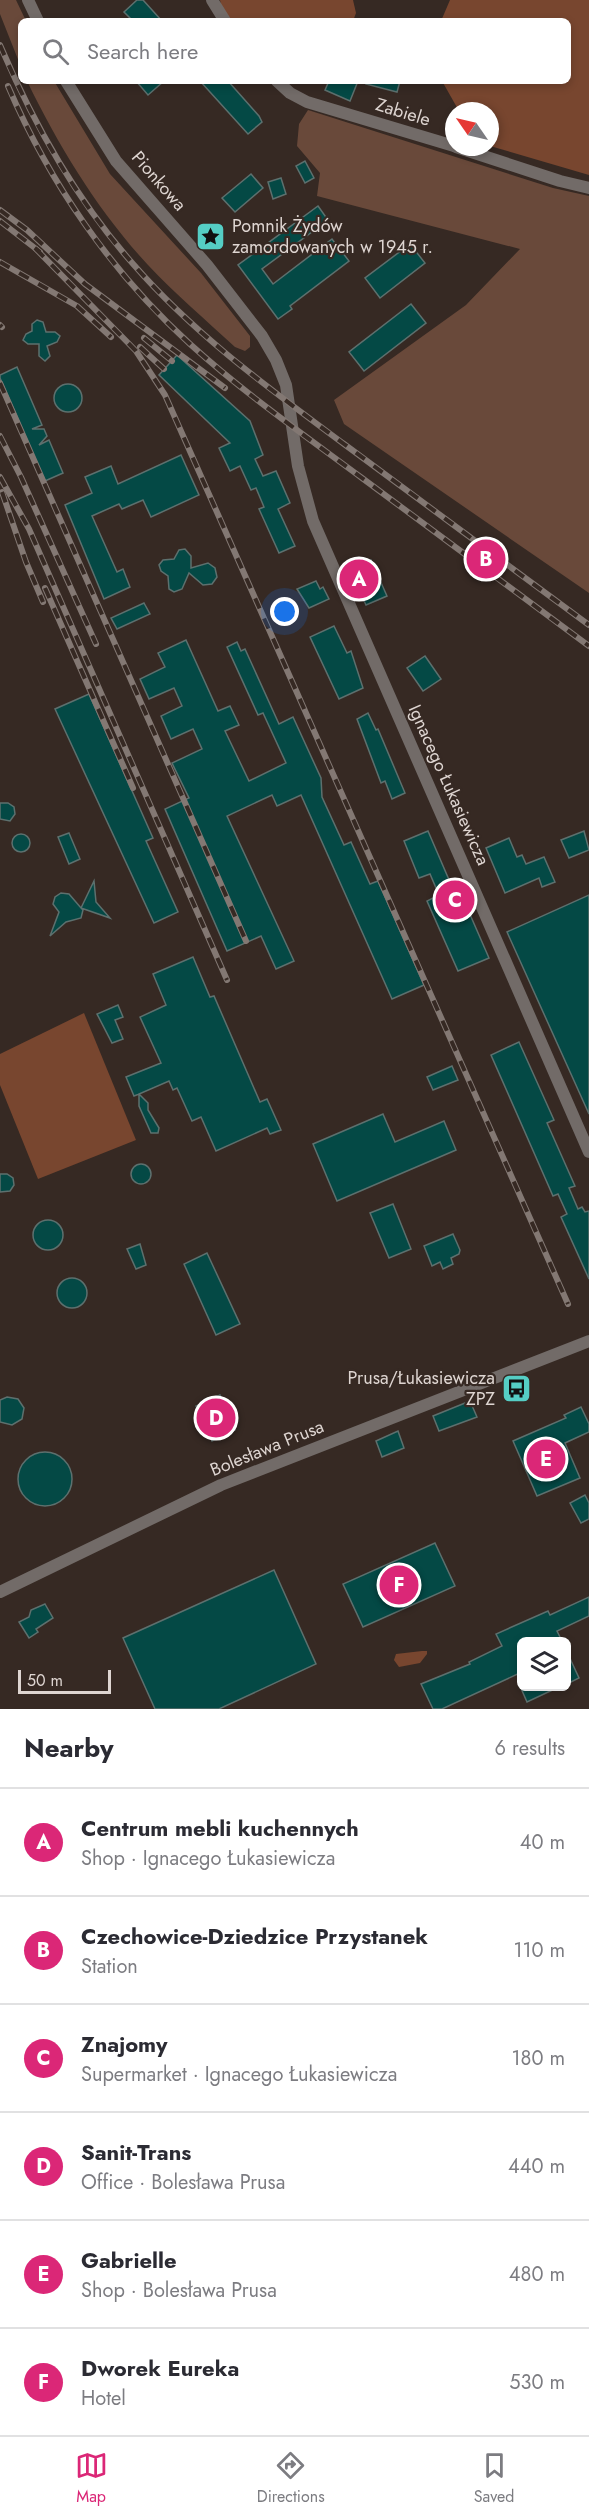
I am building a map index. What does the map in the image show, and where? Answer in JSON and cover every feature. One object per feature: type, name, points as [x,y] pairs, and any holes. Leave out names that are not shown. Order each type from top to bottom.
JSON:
[{"type":"street","points":[[28,0],[37,18]]},
{"type":"street","points":[[212,0],[223,18]]},
{"type":"street","name":"Pionkowa","points":[[68,84],[116,161],[185,238],[262,336],[276,360],[286,385],[293,427]]},
{"type":"street","name":"Zabiele","points":[[280,84],[290,93],[307,102],[445,144]]},
{"type":"street","name":"Zabiele","points":[[483,156],[589,188]]},
{"type":"street","name":"Ignacego Łukasiewicza","points":[[293,427],[298,466],[313,521],[589,1152]]},
{"type":"street","name":"Bolesława Prusa","points":[[0,1592],[221,1485],[589,1341]]},
{"type":"shaded area","points":[[0,0],[16,0],[25,18],[18,18],[18,59],[0,14]]},
{"type":"shaded area","points":[[220,0],[353,0],[356,13],[354,18],[230,18],[222,9]]},
{"type":"shaded area","points":[[450,0],[589,0],[589,175],[499,149],[499,102],[454,102],[444,84],[571,84],[571,18],[442,18]]},
{"type":"shaded area","points":[[29,84],[56,84],[110,174],[201,273],[250,336],[250,347],[245,351],[235,347],[148,265],[112,223],[52,130]]},
{"type":"shaded area","points":[[308,110],[445,154],[445,156],[452,156],[553,188],[589,196],[589,593],[344,424],[334,400],[466,305],[520,249],[317,196],[320,173],[297,146],[299,124]]},
{"type":"shaded area","points":[[84,1013],[136,1140],[38,1179],[0,1085],[0,1054]]},
{"type":"shaded area","points":[[427,1651],[427,1654],[420,1663],[399,1667],[394,1660],[396,1654]]},
{"type":"building","points":[[137,0],[143,0],[159,18],[130,18],[124,12]]},
{"type":"building","points":[[139,84],[161,84],[148,95]]},
{"type":"building","points":[[203,84],[231,84],[262,122],[248,134]]},
{"type":"building","points":[[328,84],[357,84],[350,101],[325,90]]},
{"type":"building","points":[[366,84],[399,84],[397,92]]},
{"type":"building","points":[[305,161],[314,178],[305,183],[296,166]]},
{"type":"building","points":[[251,174],[263,188],[235,212],[222,198]]},
{"type":"building","points":[[281,178],[286,194],[273,199],[268,182]]},
{"type":"building","points":[[318,206],[328,220],[262,269],[273,284],[332,239],[349,261],[290,306],[292,309],[278,319],[238,265]]},
{"type":"building","points":[[410,244],[425,263],[380,298],[365,278]]},
{"type":"building","points":[[411,304],[426,323],[364,371],[349,352]]},
{"type":"building","points":[[37,320],[43,322],[46,332],[55,332],[60,336],[57,342],[47,346],[50,356],[45,361],[39,356],[39,344],[28,344],[23,340],[26,334],[32,331],[32,324]]},
{"type":"building","points":[[177,355],[250,421],[263,455],[255,459],[263,476],[276,471],[290,503],[278,509],[295,546],[279,553],[259,509],[264,507],[256,488],[251,490],[240,466],[230,471],[219,448],[230,443],[159,375]]},
{"type":"building","points":[[17,367],[42,425],[32,429],[44,429],[47,436],[39,445],[49,440],[63,473],[45,481],[0,378],[0,375]]},
{"type":"building","points":[[68,384],[78,388],[82,398],[78,408],[68,412],[58,408],[54,398],[58,388]]},
{"type":"building","points":[[181,455],[199,495],[151,517],[143,500],[122,509],[119,504],[92,516],[117,572],[123,569],[130,587],[104,599],[65,505],[92,493],[85,477],[111,466],[118,484]]},
{"type":"building","points":[[185,549],[191,556],[191,568],[208,563],[215,568],[217,577],[212,584],[203,585],[189,573],[182,589],[174,592],[169,589],[168,576],[161,571],[159,565],[163,560],[174,559],[179,550]]},
{"type":"building","points":[[371,560],[387,596],[366,605],[350,570]]},
{"type":"building","points":[[316,581],[320,589],[323,587],[329,599],[309,608],[297,589]]},
{"type":"building","points":[[144,603],[150,614],[117,629],[111,618]]},
{"type":"building","points":[[334,626],[347,653],[351,651],[363,688],[339,699],[310,637]]},
{"type":"building","points":[[186,640],[218,711],[230,706],[239,725],[225,731],[249,781],[286,763],[263,713],[258,715],[227,647],[237,642],[241,651],[245,649],[279,724],[293,717],[321,778],[322,797],[344,845],[351,842],[370,884],[378,881],[424,985],[392,999],[301,795],[277,806],[272,795],[227,816],[294,961],[276,969],[261,936],[227,951],[165,809],[189,798],[172,763],[202,749],[193,729],[171,739],[161,716],[182,706],[174,688],[149,699],[140,679],[165,667],[158,653]]},
{"type":"building","points":[[425,656],[441,679],[423,691],[407,668]]},
{"type":"building","points":[[89,694],[153,838],[146,841],[178,912],[154,923],[55,709]]},
{"type":"building","points":[[368,713],[376,730],[378,729],[405,793],[392,799],[385,781],[381,783],[357,719]]},
{"type":"building","points":[[0,803],[8,803],[14,807],[15,814],[10,821],[0,819]]},
{"type":"building","points":[[428,831],[453,889],[458,887],[489,958],[458,971],[427,901],[439,895],[430,874],[419,878],[404,841]]},
{"type":"building","points":[[584,831],[589,850],[569,858],[561,840]]},
{"type":"building","points":[[69,833],[80,859],[69,864],[58,837]]},
{"type":"building","points":[[21,834],[27,837],[30,843],[27,849],[21,852],[15,849],[12,843],[15,837]]},
{"type":"building","points":[[509,838],[517,857],[522,855],[526,864],[544,857],[555,882],[542,887],[539,878],[505,893],[486,848]]},
{"type":"building","points":[[94,881],[96,902],[110,918],[81,908]]},
{"type":"building","points":[[61,893],[69,894],[83,910],[81,918],[66,922],[50,936],[59,912],[53,904],[55,897]]},
{"type":"building","points":[[589,895],[589,1114],[507,932]]},
{"type":"building","points":[[193,957],[210,997],[214,996],[260,1102],[267,1099],[281,1130],[270,1134],[267,1128],[216,1151],[201,1117],[192,1121],[177,1088],[173,1090],[169,1081],[134,1096],[126,1077],[161,1063],[140,1017],[166,1005],[153,974]]},
{"type":"building","points":[[118,1005],[123,1017],[115,1020],[123,1039],[112,1043],[97,1014]]},
{"type":"building","points":[[519,1042],[554,1120],[547,1123],[575,1186],[569,1188],[578,1209],[582,1207],[585,1212],[589,1211],[589,1279],[561,1217],[567,1214],[558,1194],[553,1196],[491,1055]]},
{"type":"building","points":[[452,1066],[458,1080],[433,1090],[427,1077]]},
{"type":"building","points":[[139,1094],[148,1103],[148,1110],[159,1128],[158,1133],[151,1133],[139,1106]]},
{"type":"building","points":[[383,1114],[395,1142],[444,1121],[456,1150],[337,1201],[313,1144]]},
{"type":"building","points":[[141,1164],[148,1167],[151,1174],[148,1181],[141,1184],[134,1181],[131,1174],[134,1167]]},
{"type":"building","points":[[0,1174],[7,1174],[13,1178],[14,1185],[10,1191],[0,1192]]},
{"type":"building","points":[[393,1204],[411,1249],[389,1258],[370,1213]]},
{"type":"building","points":[[48,1220],[59,1224],[63,1235],[59,1246],[48,1250],[37,1246],[33,1235],[37,1224]]},
{"type":"building","points":[[453,1234],[460,1250],[459,1254],[451,1258],[453,1264],[443,1269],[440,1262],[432,1266],[424,1246]]},
{"type":"building","points":[[140,1244],[146,1265],[136,1269],[127,1249]]},
{"type":"building","points":[[207,1253],[240,1324],[216,1335],[184,1264]]},
{"type":"building","points":[[72,1278],[83,1282],[87,1293],[83,1304],[72,1308],[61,1304],[57,1293],[61,1282]]},
{"type":"building","points":[[220,1395],[235,1430],[212,1441],[196,1406]]},
{"type":"building","points":[[7,1397],[18,1399],[24,1408],[22,1419],[12,1425],[0,1422],[0,1400]]},
{"type":"building","points":[[470,1401],[477,1417],[439,1431],[433,1416]]},
{"type":"building","points":[[581,1407],[589,1424],[589,1432],[565,1443],[580,1478],[537,1496],[513,1441],[566,1418],[564,1415]]},
{"type":"building","points":[[398,1431],[404,1448],[382,1457],[376,1441]]},
{"type":"building","points":[[40,1452],[50,1452],[60,1456],[68,1464],[72,1479],[68,1494],[60,1502],[50,1506],[40,1506],[30,1502],[22,1494],[18,1484],[18,1474],[22,1464],[30,1456]]},
{"type":"building","points":[[585,1495],[589,1503],[589,1519],[581,1523],[570,1503]]},
{"type":"building","points":[[435,1543],[455,1586],[363,1627],[343,1584]]},
{"type":"building","points":[[274,1570],[316,1664],[219,1709],[155,1709],[123,1638]]},
{"type":"building","points":[[589,1597],[589,1616],[557,1631],[560,1637],[517,1637],[517,1674],[442,1709],[433,1709],[421,1684],[470,1664],[469,1662],[502,1646],[496,1634],[548,1611],[550,1615]]},
{"type":"building","points":[[45,1604],[53,1618],[36,1629],[38,1632],[29,1638],[19,1622],[29,1617],[31,1610]]},
{"type":"building","points":[[571,1661],[579,1678],[571,1682]]},
{"type":"building","points":[[522,1691],[550,1691],[527,1702]]},
{"type":"railway","points":[[0,45],[42,133],[75,188],[134,265],[182,315],[261,382],[589,625]]},
{"type":"railway","points":[[8,86],[43,158],[86,225],[135,288],[190,344],[296,430],[589,646]]},
{"type":"railway","points":[[0,210],[27,230],[85,284],[225,388]]},
{"type":"railway","points":[[0,221],[40,252]]},
{"type":"railway","points":[[36,249],[136,351],[165,395],[568,1304]]},
{"type":"railway","points":[[0,262],[77,306],[111,337]]},
{"type":"railway","points":[[144,338],[172,361]]},
{"type":"railway","points":[[140,347],[164,369]]},
{"type":"railway","points":[[0,383],[246,941]]},
{"type":"railway","points":[[0,436],[21,477],[96,644]]},
{"type":"railway","points":[[0,477],[29,529],[227,980]]},
{"type":"railway","points":[[2,492],[26,562],[43,602]]},
{"type":"railway","points":[[45,588],[133,788]]},
{"type":"place","name":"Pomnik Żydów zamordowanych w 1945 r.","points":[[211,236]]},
{"type":"place","name":"Czechowice-Dziedzice Przystanek","points":[[486,559]]},
{"type":"place","name":"Centrum mebli kuchennych","points":[[359,579]]},
{"type":"place","name":"Znajomy","points":[[455,900]]},
{"type":"place","name":"Prusa/Łukasiewicza ZPZ","points":[[516,1388]]},
{"type":"place","name":"Sanit-Trans","points":[[216,1418]]},
{"type":"place","name":"Gabrielle","points":[[546,1459]]},
{"type":"place","name":"Dworek Eureka","points":[[399,1585]]}]
